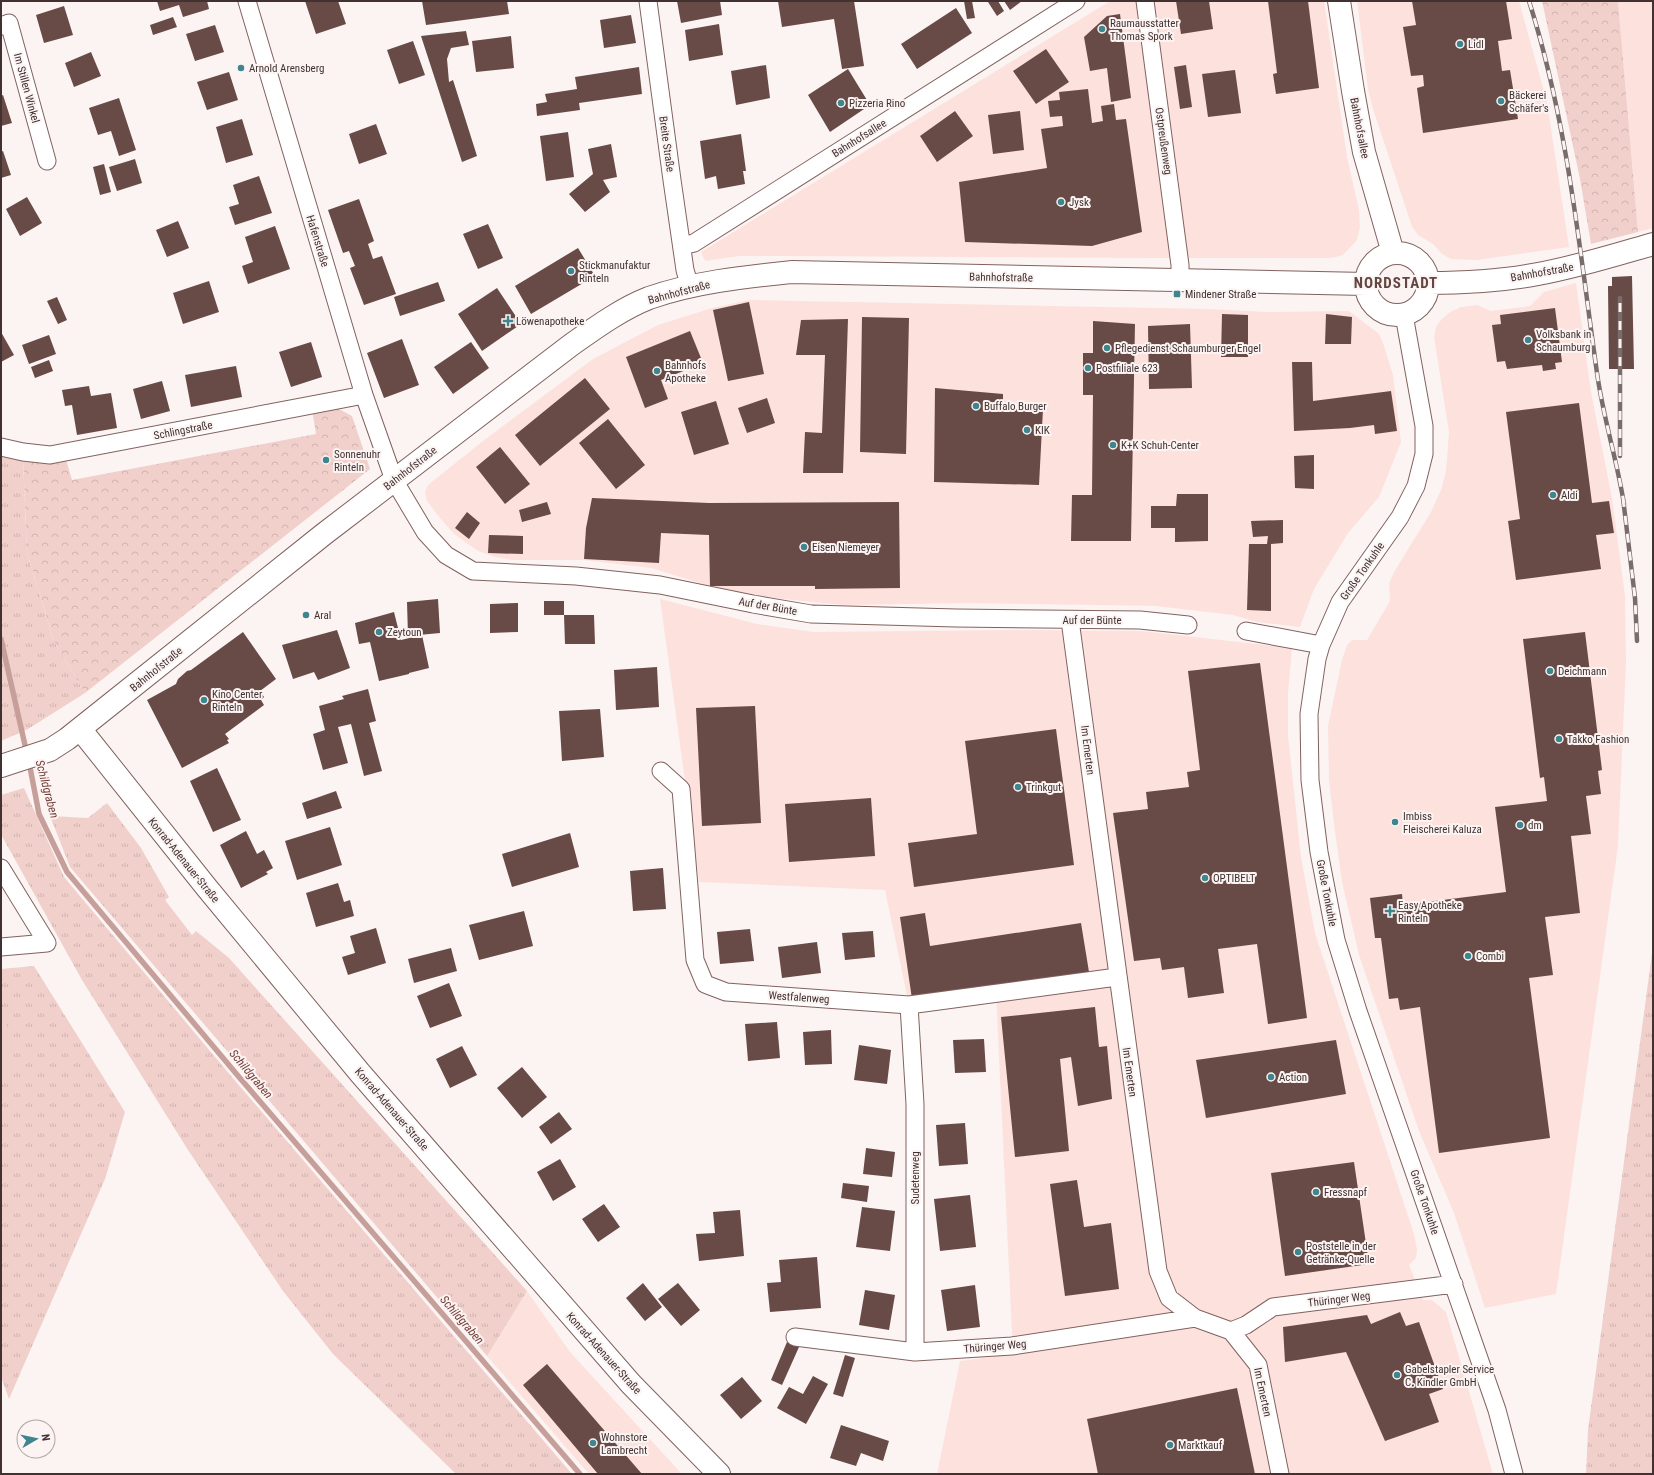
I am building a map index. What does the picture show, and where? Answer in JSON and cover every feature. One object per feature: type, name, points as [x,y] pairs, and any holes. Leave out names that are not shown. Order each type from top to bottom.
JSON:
[{"type":"main road","name":"Bahnhofsallee","points":[[1340,1],[1352,91],[1364,152],[1393,253]]},
{"type":"main road","name":"Bahnhofstraße","points":[[1429,283],[1461,283],[1536,275],[1583,264],[1653,244]]},
{"type":"main road","points":[[1393,253],[1403,253],[1413,257],[1421,264],[1429,283],[1427,294],[1422,303],[1414,310],[1404,315],[1390,314],[1378,308],[1369,297],[1366,284],[1367,275],[1376,260],[1384,255],[1393,253]]},
{"type":"main road","name":"Bahnhofstraße","points":[[1,766],[50,750],[74,734],[394,480],[571,345],[612,317],[648,299],[690,287],[747,277],[792,272],[1366,284]]},
{"type":"main road","name":"Konrad-Adenauer-Straße","points":[[74,734],[207,888],[360,1073],[631,1384],[720,1474]]},
{"type":"street","name":"Hafenstraße","points":[[247,1],[364,395],[394,480]]},
{"type":"street","name":"Breite Straße","points":[[648,1],[682,246],[690,287]]},
{"type":"street","name":"Bahnhofsallee","points":[[682,246],[694,243],[1076,1]]},
{"type":"street","name":"Ostpreußenweg","points":[[1145,1],[1180,265],[1180,281]]},
{"type":"street","name":"Im Stillen Winkel","points":[[1,26],[9,23],[47,161]]},
{"type":"street","name":"Große Tonkuhle","points":[[1404,315],[1424,426],[1424,454],[1416,486],[1400,517],[1340,602],[1321,645],[1317,659],[1309,714],[1310,780],[1320,852],[1336,940],[1358,1011],[1497,1410],[1514,1474]]},
{"type":"street","name":"Schlingstraße","points":[[1,447],[23,452],[50,455],[364,395]]},
{"type":"street","name":"Auf der Bünte","points":[[394,480],[425,532],[446,555],[473,571],[576,576],[660,585],[811,614],[1070,620],[1140,620],[1188,625]]},
{"type":"street","name":"Im Emerten","points":[[1070,620],[1117,977],[1158,1271],[1169,1298],[1195,1318],[1231,1331],[1258,1365],[1280,1474]]},
{"type":"street","points":[[1246,631],[1321,645]]},
{"type":"street","name":"Westfalenweg","points":[[661,771],[681,789],[695,960],[705,984],[726,992],[909,1005],[1117,977]]},
{"type":"street","points":[[1,868],[47,943],[1,947]]},
{"type":"street","name":"Sudetenweg","points":[[909,1005],[915,1104],[915,1352]]},
{"type":"street","name":"Thüringer Weg","points":[[1231,1331],[1246,1325],[1273,1307],[1454,1284]]},
{"type":"street","name":"Thüringer Weg","points":[[795,1337],[915,1352],[1012,1346],[1195,1318]]},
{"type":"shaded area","points":[[1110,1],[1324,1],[1347,157],[1359,210],[1360,227],[1357,240],[1343,255],[1332,258],[739,256],[705,261],[701,252]]},
{"type":"shaded area","points":[[1357,1],[1519,1],[1547,102],[1569,247],[1477,260],[1451,259],[1442,254],[1433,244],[1418,235],[1412,227],[1373,109],[1368,89]]},
{"type":"shaded area","points":[[1618,1],[1653,1],[1653,228],[1638,232]]},
{"type":"shaded area","points":[[1576,283],[1591,392],[1612,498],[1625,596],[1626,662],[1618,846],[1556,1294],[1485,1308],[1454,1213],[1419,1131],[1359,955],[1342,882],[1334,824],[1329,780],[1328,726],[1342,660],[1347,645],[1352,640],[1367,640],[1390,601],[1389,584],[1394,572],[1431,512],[1441,490],[1446,471],[1449,432],[1434,337],[1436,327],[1450,312],[1461,307],[1477,305],[1491,311],[1530,306],[1544,292]]},
{"type":"shaded area","points":[[749,300],[1208,309],[1268,312],[1349,311],[1379,334],[1383,343],[1393,375],[1401,442],[1379,497],[1348,533],[1314,589],[1300,627],[1257,622],[1233,615],[1156,606],[968,603],[841,605],[765,597],[710,586],[651,568],[584,560],[513,560],[495,557],[478,551],[454,534],[427,501],[425,492],[428,485],[483,441],[593,359],[658,325],[712,308]]},
{"type":"shaded area","points":[[660,599],[757,624],[814,632],[1014,630],[1141,631],[1292,648],[1288,693],[1288,735],[1301,857],[1315,933],[1414,1234],[1417,1250],[1416,1258],[1409,1265],[1423,1300],[1432,1300],[1446,1312],[1493,1474],[937,1474],[960,1361],[1013,1354],[996,993],[909,1005],[885,890],[699,882]]},
{"type":"shaded area","points":[[527,1291],[570,1352],[682,1474],[589,1474],[487,1356]]},
{"type":"green space","points":[[1542,1],[1618,1],[1638,232],[1591,244],[1580,179]]},
{"type":"green space","points":[[312,409],[339,409],[352,416],[370,469],[85,693],[54,641],[27,553],[23,458],[65,456],[72,480],[316,434]]},
{"type":"green space","points":[[1,453],[23,458],[27,553],[54,641],[85,693],[28,729],[1,741]]},
{"type":"green space","points":[[24,788],[64,877],[231,1076],[572,1474],[456,1474],[333,1354],[283,1291],[188,1150],[82,980],[1,835],[1,795]]},
{"type":"green space","points":[[107,803],[141,848],[169,897],[165,900],[192,935],[196,931],[229,958],[527,1291],[487,1356],[70,867],[50,816],[88,818]]},
{"type":"green space","points":[[1653,946],[1653,1474],[1586,1474],[1588,1430]]},
{"type":"green space","points":[[34,966],[125,1112],[105,1179],[9,1399],[1,1377],[1,969]]},
{"type":"green space","points":[[6,1011],[11,1070],[1,1070],[1,1012]]},
{"type":"building","points":[[157,1],[207,1],[209,9],[183,17],[179,5],[160,11]]},
{"type":"building","points":[[305,1],[338,1],[346,24],[316,34]]},
{"type":"building","points":[[422,1],[507,1],[509,14],[426,25]]},
{"type":"building","points":[[677,1],[720,1],[722,15],[681,23]]},
{"type":"building","points":[[778,1],[854,1],[864,66],[842,69],[834,19],[782,27]]},
{"type":"building","points":[[964,1],[972,1],[975,18],[967,19]]},
{"type":"building","points":[[998,1],[1004,11],[997,16],[988,2]]},
{"type":"building","points":[[1004,1],[1022,1],[1010,10]]},
{"type":"building","points":[[1176,1],[1209,1],[1213,29],[1181,34]]},
{"type":"building","points":[[1268,1],[1308,1],[1319,88],[1276,94],[1273,74],[1277,73]]},
{"type":"building","points":[[1412,1],[1506,1],[1512,39],[1498,41],[1502,71],[1510,70],[1518,119],[1423,133],[1417,88],[1424,86],[1423,75],[1411,76],[1403,27],[1416,25]]},
{"type":"building","points":[[64,6],[73,35],[44,43],[36,15]]},
{"type":"building","points":[[956,8],[972,33],[917,69],[901,44]]},
{"type":"building","points":[[1120,14],[1131,98],[1111,102],[1107,68],[1090,71],[1084,37],[1107,16]]},
{"type":"building","points":[[631,15],[636,43],[604,48],[600,20]]},
{"type":"building","points":[[173,17],[177,27],[153,35],[150,25]]},
{"type":"building","points":[[719,24],[723,55],[689,61],[685,30]]},
{"type":"building","points":[[215,25],[224,52],[195,61],[186,34]]},
{"type":"building","points":[[466,31],[469,45],[451,48],[447,59],[449,82],[453,80],[477,156],[462,162],[421,36]]},
{"type":"building","points":[[511,36],[514,68],[476,72],[472,41]]},
{"type":"building","points":[[413,41],[425,75],[399,84],[387,50]]},
{"type":"building","points":[[1046,49],[1069,82],[1036,104],[1013,71]]},
{"type":"building","points":[[91,52],[101,76],[74,87],[65,63]]},
{"type":"building","points":[[766,65],[770,98],[736,105],[731,71]]},
{"type":"building","points":[[1186,65],[1192,107],[1180,109],[1174,67]]},
{"type":"building","points":[[639,67],[642,94],[579,103],[580,110],[537,116],[536,104],[547,102],[545,94],[577,89],[575,77]]},
{"type":"building","points":[[848,69],[870,105],[830,132],[808,95]]},
{"type":"building","points":[[1235,70],[1241,113],[1208,117],[1202,74]]},
{"type":"building","points":[[229,72],[238,100],[207,110],[197,82]]},
{"type":"building","points":[[1088,89],[1092,123],[1103,121],[1101,106],[1114,104],[1116,120],[1126,119],[1142,232],[1092,246],[965,242],[959,182],[1047,168],[1041,129],[1063,126],[1062,116],[1050,117],[1048,101],[1060,100],[1059,92]]},
{"type":"building","points":[[3,95],[12,123],[1,126],[1,96]]},
{"type":"building","points":[[119,98],[136,150],[119,156],[111,131],[98,135],[89,108]]},
{"type":"building","points":[[955,111],[973,136],[937,162],[920,136]]},
{"type":"building","points":[[1020,111],[1024,150],[993,154],[988,115]]},
{"type":"building","points":[[242,119],[253,155],[226,163],[216,127]]},
{"type":"building","points":[[376,124],[387,154],[359,164],[349,134]]},
{"type":"building","points":[[568,132],[574,177],[546,181],[540,136]]},
{"type":"building","points":[[741,134],[746,171],[743,171],[745,184],[718,189],[716,176],[705,179],[700,141]]},
{"type":"building","points":[[611,144],[617,177],[603,180],[610,192],[585,212],[569,194],[593,174],[588,149]]},
{"type":"building","points":[[3,151],[11,175],[1,178],[1,152]]},
{"type":"building","points":[[135,159],[142,183],[117,191],[109,167]]},
{"type":"building","points":[[104,164],[111,192],[100,195],[93,167]]},
{"type":"building","points":[[259,176],[272,213],[235,225],[229,207],[239,204],[233,185]]},
{"type":"building","points":[[27,197],[42,223],[20,236],[6,209]]},
{"type":"building","points":[[359,199],[374,241],[368,244],[373,259],[382,256],[396,294],[364,305],[350,268],[355,266],[349,251],[343,253],[328,210]]},
{"type":"building","points":[[178,221],[189,248],[167,257],[156,230]]},
{"type":"building","points":[[488,224],[503,258],[478,269],[463,234]]},
{"type":"building","points":[[275,226],[290,269],[248,284],[242,266],[253,262],[245,237]]},
{"type":"building","points":[[578,248],[595,276],[531,314],[515,286]]},
{"type":"building","points":[[1632,276],[1634,369],[1609,369],[1608,286],[1612,286],[1612,277]]},
{"type":"building","points":[[209,281],[219,312],[183,324],[173,293]]},
{"type":"building","points":[[438,282],[445,301],[400,316],[394,297]]},
{"type":"building","points":[[497,288],[521,324],[482,351],[458,314]]},
{"type":"building","points":[[57,297],[67,320],[58,324],[47,301]]},
{"type":"building","points":[[749,302],[764,374],[728,381],[713,310]]},
{"type":"building","points":[[1555,308],[1562,362],[1555,363],[1556,369],[1543,371],[1542,365],[1507,369],[1505,361],[1497,362],[1492,325],[1501,324],[1500,315]]},
{"type":"building","points":[[1222,314],[1248,315],[1248,357],[1221,357]]},
{"type":"building","points":[[1326,314],[1352,317],[1351,344],[1325,344]]},
{"type":"building","points":[[862,317],[909,318],[906,454],[860,452]]},
{"type":"building","points":[[848,319],[843,473],[803,473],[805,432],[822,433],[825,355],[796,355],[801,320]]},
{"type":"building","name":"K+K Schuh-Center","points":[[1093,321],[1135,324],[1131,541],[1071,541],[1072,495],[1092,495],[1093,395],[1083,395],[1083,353],[1093,353]]},
{"type":"building","points":[[1190,324],[1192,388],[1149,389],[1148,326]]},
{"type":"building","name":"Bahnhofs Apotheke","points":[[690,331],[703,363],[661,380],[668,399],[645,408],[626,357]]},
{"type":"building","points":[[1,332],[14,355],[1,362]]},
{"type":"building","points":[[49,335],[56,354],[29,364],[22,345]]},
{"type":"building","points":[[402,339],[419,385],[384,398],[367,353]]},
{"type":"building","points":[[311,342],[322,377],[291,387],[279,352]]},
{"type":"building","points":[[471,342],[489,368],[453,394],[434,367]]},
{"type":"building","points":[[49,360],[53,371],[35,378],[31,367]]},
{"type":"building","points":[[1292,362],[1312,362],[1313,401],[1391,391],[1397,431],[1375,434],[1374,425],[1294,431]]},
{"type":"building","points":[[236,366],[242,397],[191,407],[185,375]]},
{"type":"building","points":[[585,378],[610,409],[540,466],[515,435]]},
{"type":"building","points":[[162,381],[170,411],[141,419],[133,389]]},
{"type":"building","points":[[89,386],[91,396],[111,393],[117,428],[77,435],[72,405],[65,406],[62,390]]},
{"type":"building","points":[[935,388],[1003,394],[1003,409],[1043,409],[1039,485],[934,482]]},
{"type":"building","points":[[767,398],[775,423],[747,433],[738,408]]},
{"type":"building","points":[[716,401],[729,444],[694,455],[681,412]]},
{"type":"building","points":[[1579,403],[1592,503],[1609,501],[1614,533],[1596,535],[1601,569],[1516,580],[1508,521],[1520,519],[1506,412]]},
{"type":"building","points":[[608,419],[645,465],[616,489],[579,443]]},
{"type":"building","points":[[500,447],[530,484],[505,504],[476,467]]},
{"type":"building","points":[[1314,455],[1314,489],[1295,488],[1294,456]]},
{"type":"building","points":[[1177,494],[1208,494],[1208,541],[1175,542],[1175,528],[1151,528],[1151,506],[1176,506]]},
{"type":"building","name":"Eisen Niemeyer","points":[[592,498],[709,503],[899,502],[900,588],[815,589],[815,586],[710,586],[709,535],[661,533],[659,563],[584,559],[586,528]]},
{"type":"building","points":[[547,502],[551,514],[522,522],[519,510]]},
{"type":"building","points":[[467,512],[480,523],[469,539],[455,528]]},
{"type":"building","points":[[1283,520],[1283,543],[1271,544],[1271,611],[1247,610],[1249,544],[1267,544],[1268,536],[1253,537],[1251,521]]},
{"type":"building","points":[[489,535],[523,536],[523,554],[488,553]]},
{"type":"building","points":[[438,599],[440,633],[408,636],[407,602]]},
{"type":"building","points":[[544,601],[564,601],[564,615],[544,615]]},
{"type":"building","points":[[518,603],[518,632],[490,633],[490,604]]},
{"type":"building","points":[[394,612],[401,640],[422,635],[429,668],[379,681],[370,642],[359,644],[355,623]]},
{"type":"building","points":[[564,615],[594,615],[595,644],[565,644]]},
{"type":"building","points":[[337,630],[350,668],[318,680],[314,672],[293,679],[282,645]]},
{"type":"building","name":"Kino Center Rinteln","points":[[243,632],[276,679],[260,691],[264,697],[261,700],[264,705],[225,734],[229,739],[227,740],[229,743],[182,768],[147,700],[176,684],[178,679],[187,671],[191,670]]},
{"type":"building","points":[[1585,632],[1602,770],[1598,771],[1601,794],[1586,796],[1591,834],[1571,836],[1580,913],[1545,917],[1553,975],[1529,978],[1550,1138],[1439,1153],[1420,1007],[1400,1010],[1398,998],[1389,999],[1381,938],[1375,938],[1370,898],[1402,894],[1403,905],[1506,892],[1495,807],[1547,801],[1544,777],[1540,778],[1523,639]]},
{"type":"building","name":"OPTIBELT","points":[[1260,663],[1307,1018],[1268,1024],[1257,944],[1218,949],[1224,993],[1188,998],[1184,967],[1162,970],[1160,958],[1134,961],[1113,813],[1148,809],[1146,792],[1189,787],[1187,772],[1200,770],[1188,671]]},
{"type":"building","points":[[657,667],[659,707],[616,710],[614,670]]},
{"type":"building","points":[[368,689],[376,721],[369,723],[382,771],[364,776],[351,724],[338,727],[348,763],[323,770],[313,734],[325,730],[319,706],[344,699],[342,696]]},
{"type":"building","points":[[755,706],[761,823],[702,826],[696,708]]},
{"type":"building","points":[[600,709],[604,757],[562,761],[559,711]]},
{"type":"building","name":"Trinkgut","points":[[1056,729],[1074,865],[914,887],[908,843],[977,834],[965,741]]},
{"type":"building","points":[[217,768],[241,820],[213,832],[190,781]]},
{"type":"building","points":[[336,791],[342,808],[307,819],[302,803]]},
{"type":"building","points":[[871,798],[875,856],[789,862],[785,804]]},
{"type":"building","points":[[330,827],[342,865],[297,880],[285,841]]},
{"type":"building","points":[[246,831],[257,854],[264,850],[273,868],[266,872],[268,874],[241,888],[220,845]]},
{"type":"building","points":[[570,833],[579,867],[512,887],[502,854]]},
{"type":"building","points":[[663,868],[666,909],[633,911],[630,871]]},
{"type":"building","points":[[338,883],[344,902],[350,900],[354,916],[316,927],[306,893]]},
{"type":"building","points":[[524,911],[533,946],[479,960],[469,925]]},
{"type":"building","points":[[925,913],[930,946],[1081,923],[1089,972],[912,999],[900,917]]},
{"type":"building","points":[[376,928],[386,963],[348,975],[342,957],[355,953],[350,936]]},
{"type":"building","points":[[750,929],[754,961],[720,964],[717,932]]},
{"type":"building","points":[[873,931],[875,957],[845,960],[842,933]]},
{"type":"building","points":[[817,942],[821,973],[782,978],[778,947]]},
{"type":"building","points":[[451,948],[457,971],[414,983],[408,959]]},
{"type":"building","points":[[449,983],[462,1016],[430,1028],[417,996]]},
{"type":"building","points":[[1095,1007],[1099,1047],[1107,1046],[1112,1099],[1078,1106],[1071,1057],[1060,1059],[1069,1151],[1015,1157],[1001,1017]]},
{"type":"building","points":[[777,1022],[780,1058],[748,1061],[745,1024]]},
{"type":"building","points":[[831,1030],[832,1064],[805,1065],[803,1032]]},
{"type":"building","points":[[984,1039],[986,1072],[955,1073],[953,1040]]},
{"type":"building","name":"Action","points":[[1336,1040],[1346,1094],[1206,1118],[1196,1060]]},
{"type":"building","points":[[859,1045],[891,1050],[887,1084],[854,1080]]},
{"type":"building","points":[[462,1046],[477,1075],[450,1088],[436,1059]]},
{"type":"building","points":[[522,1067],[547,1097],[522,1118],[497,1088]]},
{"type":"building","points":[[559,1112],[572,1129],[551,1144],[539,1127]]},
{"type":"building","points":[[965,1123],[968,1164],[939,1166],[936,1125]]},
{"type":"building","points":[[866,1148],[895,1152],[892,1177],[863,1174]]},
{"type":"building","points":[[560,1159],[576,1187],[553,1201],[537,1172]]},
{"type":"building","points":[[1354,1162],[1369,1264],[1285,1276],[1271,1173]]},
{"type":"building","points":[[1077,1180],[1084,1227],[1111,1223],[1119,1289],[1065,1296],[1050,1184]]},
{"type":"building","points":[[843,1183],[869,1186],[867,1202],[841,1198]]},
{"type":"building","points":[[970,1195],[976,1247],[940,1251],[934,1199]]},
{"type":"building","points":[[604,1204],[620,1227],[598,1242],[582,1219]]},
{"type":"building","points":[[862,1207],[895,1211],[890,1251],[856,1247]]},
{"type":"building","points":[[740,1210],[744,1256],[699,1261],[696,1234],[715,1233],[713,1212]]},
{"type":"building","points":[[817,1257],[821,1308],[770,1312],[767,1283],[781,1282],[779,1260]]},
{"type":"building","points":[[643,1283],[662,1307],[645,1321],[626,1298]]},
{"type":"building","points":[[678,1283],[700,1310],[681,1326],[658,1299]]},
{"type":"building","points":[[975,1285],[980,1327],[947,1331],[941,1290]]},
{"type":"building","points":[[865,1290],[895,1295],[889,1330],[859,1325]]},
{"type":"building","name":"Gabelstapler Service C. Kindler GmbH","points":[[1400,1312],[1406,1326],[1419,1322],[1443,1389],[1429,1394],[1439,1422],[1385,1441],[1346,1352],[1285,1362],[1283,1327],[1367,1315],[1371,1324]]},
{"type":"building","points":[[787,1342],[799,1347],[782,1385],[771,1380]]},
{"type":"building","points":[[845,1355],[855,1358],[843,1397],[833,1394]]},
{"type":"building","points":[[547,1364],[642,1474],[598,1474],[523,1385]]},
{"type":"building","points":[[813,1376],[828,1384],[806,1424],[777,1408],[789,1387],[803,1394]]},
{"type":"building","points":[[742,1377],[762,1401],[741,1419],[720,1395]]},
{"type":"building","name":"Marktkauf","points":[[1237,1388],[1255,1474],[1098,1474],[1087,1419]]},
{"type":"building","points":[[841,1425],[889,1441],[883,1461],[861,1453],[856,1466],[830,1458]]},
{"type":"waterway","name":"Schildgraben","points":[[1,639],[27,754]]},
{"type":"waterway","name":"Schildgraben","points":[[29,762],[39,814],[67,872],[239,1077],[580,1474]]},
{"type":"railway","points":[[1529,1],[1554,93],[1563,139],[1578,232],[1597,373],[1624,504]]},
{"type":"railway","points":[[1620,298],[1620,456]]},
{"type":"railway","points":[[1623,498],[1635,598],[1637,641]]},
{"type":"place","name":"Raumausstatter Thomas Spork","points":[[1102,29]]},
{"type":"place","name":"Lidl","points":[[1460,44]]},
{"type":"place","name":"Arnold Arensberg","points":[[241,68]]},
{"type":"place","name":"Bäckerei Schäfer's","points":[[1501,101]]},
{"type":"place","name":"Pizzeria Rino","points":[[841,103]]},
{"type":"place","name":"Jysk","points":[[1061,202]]},
{"type":"place","name":"Stickmanufaktur Rinteln","points":[[571,271]]},
{"type":"place","name":"Mindener Straße","points":[[1177,294]]},
{"type":"place","name":"Löwenapotheke","points":[[508,321]]},
{"type":"place","name":"Volksbank in Schaumburg","points":[[1528,340]]},
{"type":"place","name":"Pflegedienst Schaumburger Engel","points":[[1107,348]]},
{"type":"place","name":"Postfiliale 623","points":[[1088,368]]},
{"type":"place","name":"Bahnhofs Apotheke","points":[[657,371]]},
{"type":"place","name":"Buffalo Burger","points":[[976,406]]},
{"type":"place","name":"KIK","points":[[1027,430]]},
{"type":"place","name":"K+K Schuh-Center","points":[[1113,445]]},
{"type":"place","name":"Sonnenuhr Rinteln","points":[[326,460]]},
{"type":"place","name":"Aldi","points":[[1553,495]]},
{"type":"place","name":"Eisen Niemeyer","points":[[804,547]]},
{"type":"place","name":"Aral","points":[[306,615]]},
{"type":"place","name":"Zeytoun","points":[[379,632]]},
{"type":"place","name":"Deichmann","points":[[1550,671]]},
{"type":"place","name":"Kino Center Rinteln","points":[[204,700]]},
{"type":"place","name":"Takko Fashion","points":[[1559,739]]},
{"type":"place","name":"Trinkgut","points":[[1018,787]]},
{"type":"place","name":"Imbiss Fleischerei Kaluza","points":[[1395,822]]},
{"type":"place","name":"dm","points":[[1520,825]]},
{"type":"place","name":"OPTIBELT","points":[[1205,878]]},
{"type":"place","name":"Easy Apotheke Rinteln","points":[[1390,911]]},
{"type":"place","name":"Combi","points":[[1468,956]]},
{"type":"place","name":"Action","points":[[1271,1077]]},
{"type":"place","name":"Fressnapf","points":[[1316,1192]]},
{"type":"place","name":"Poststelle in der Getränke-Quelle","points":[[1298,1252]]},
{"type":"place","name":"Gabelstapler Service C. Kindler GmbH","points":[[1397,1375]]},
{"type":"place","name":"Wohnstore Lambrecht","points":[[593,1443]]},
{"type":"place","name":"Marktkauf","points":[[1170,1445]]},
{"type":"district","name":"NORDSTADT","points":[[1396,283]]}]
